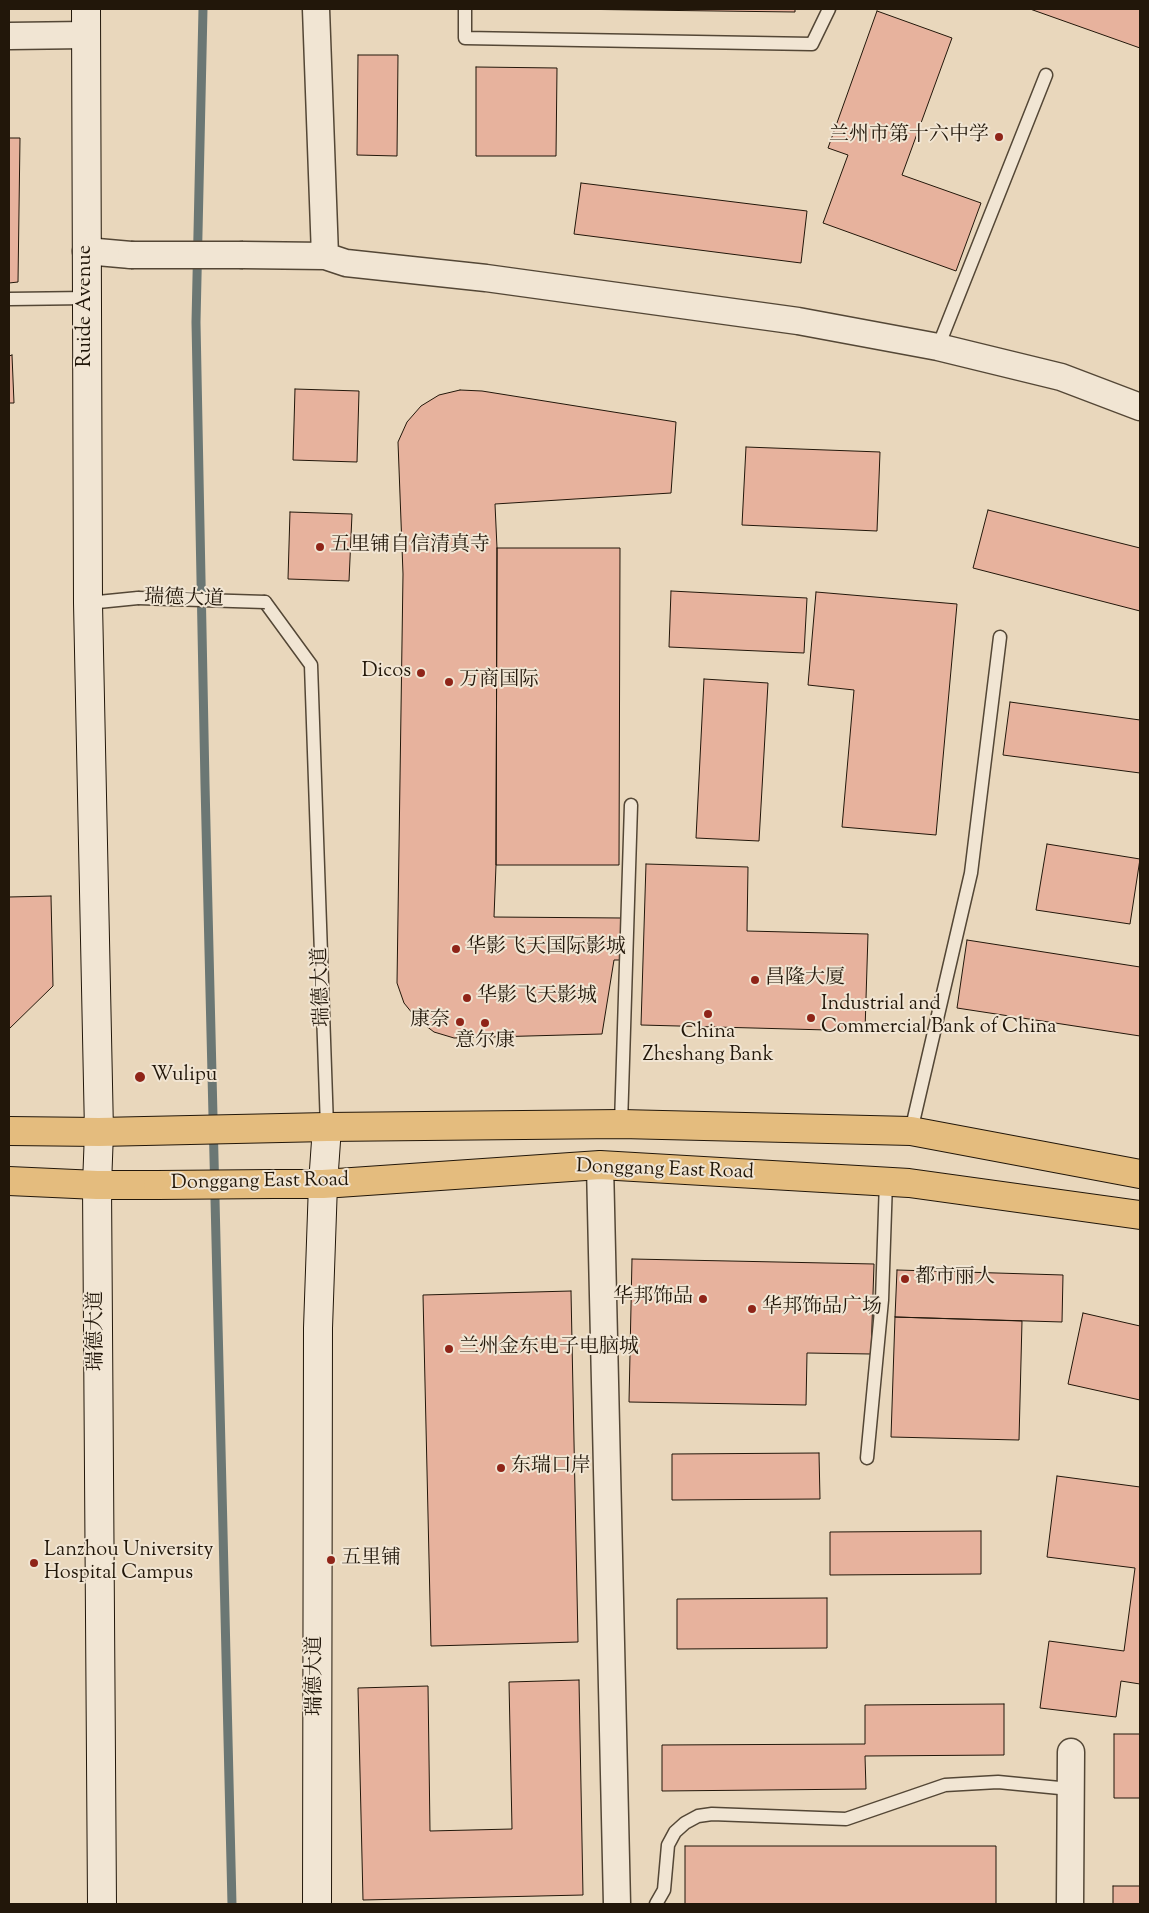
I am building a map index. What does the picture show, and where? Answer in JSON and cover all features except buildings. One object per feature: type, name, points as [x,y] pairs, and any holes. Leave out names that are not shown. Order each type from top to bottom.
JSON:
[{"type":"main road","points":[[9,1131],[98,1132],[327,1127],[622,1124],[911,1131],[1140,1174]]},
{"type":"main road","name":"Donggang East Road","points":[[9,1181],[97,1185],[323,1184],[600,1166],[886,1181],[1140,1215]]},
{"type":"street","points":[[316,9],[325,256]]},
{"type":"street","points":[[9,36],[86,22]]},
{"type":"street","name":"Ruide Avenue","points":[[86,22],[88,603]]},
{"type":"street","points":[[86,251],[131,254],[325,256],[346,263],[486,278],[798,321],[938,347],[1061,377],[1140,407]]},
{"type":"street","name":"瑞德大道","points":[[88,603],[98,1132],[102,1904]]},
{"type":"street","name":"瑞德大道","points":[[317,1904],[318,1328],[327,1127]]},
{"type":"street","points":[[600,1166],[618,1904]]},
{"type":"street","points":[[1070,1904],[1071,1752]]},
{"type":"lane","points":[[465,9],[465,38],[812,44],[829,9]]},
{"type":"lane","points":[[938,347],[1046,75]]},
{"type":"lane","points":[[9,299],[87,298]]},
{"type":"lane","name":"瑞德大道","points":[[88,603],[138,598],[265,602],[310,665],[327,1127]]},
{"type":"lane","points":[[911,1131],[971,873],[1000,637]]},
{"type":"lane","points":[[622,1124],[631,806]]},
{"type":"lane","points":[[868,1458],[882,1300],[886,1181]]},
{"type":"lane","points":[[656,1904],[664,1890],[668,1845],[675,1832],[685,1822],[698,1816],[712,1814],[846,1819],[945,1785],[998,1782],[1070,1789]]},
{"type":"waterway","points":[[203,9],[196,322],[205,784],[232,1904]]},
{"type":"place","name":"兰州市第十六中学","points":[[999,137]]},
{"type":"place","name":"五里铺自信清真寺","points":[[320,547]]},
{"type":"place","name":"Dicos","points":[[421,673]]},
{"type":"place","name":"万商国际","points":[[449,682]]},
{"type":"place","name":"华影飞天国际影城","points":[[456,949]]},
{"type":"place","name":"昌隆大厦","points":[[755,980]]},
{"type":"place","name":"华影飞天影城","points":[[467,998]]},
{"type":"place","name":"China Zheshang Bank","points":[[708,1014]]},
{"type":"place","name":"Industrial and Commercial Bank of China","points":[[811,1018]]},
{"type":"place","name":"康奈","points":[[460,1022]]},
{"type":"place","name":"意尔康","points":[[485,1023]]},
{"type":"place","name":"Wulipu","points":[[140,1077]]},
{"type":"place","name":"都市丽人","points":[[905,1279]]},
{"type":"place","name":"华邦饰品","points":[[703,1299]]},
{"type":"place","name":"华邦饰品广场","points":[[752,1309]]},
{"type":"place","name":"兰州金东电子电脑城","points":[[449,1349]]},
{"type":"place","name":"东瑞口岸","points":[[501,1468]]},
{"type":"place","name":"五里铺","points":[[331,1560]]},
{"type":"place","name":"Lanzhou University Hospital Campus","points":[[34,1563]]}]
